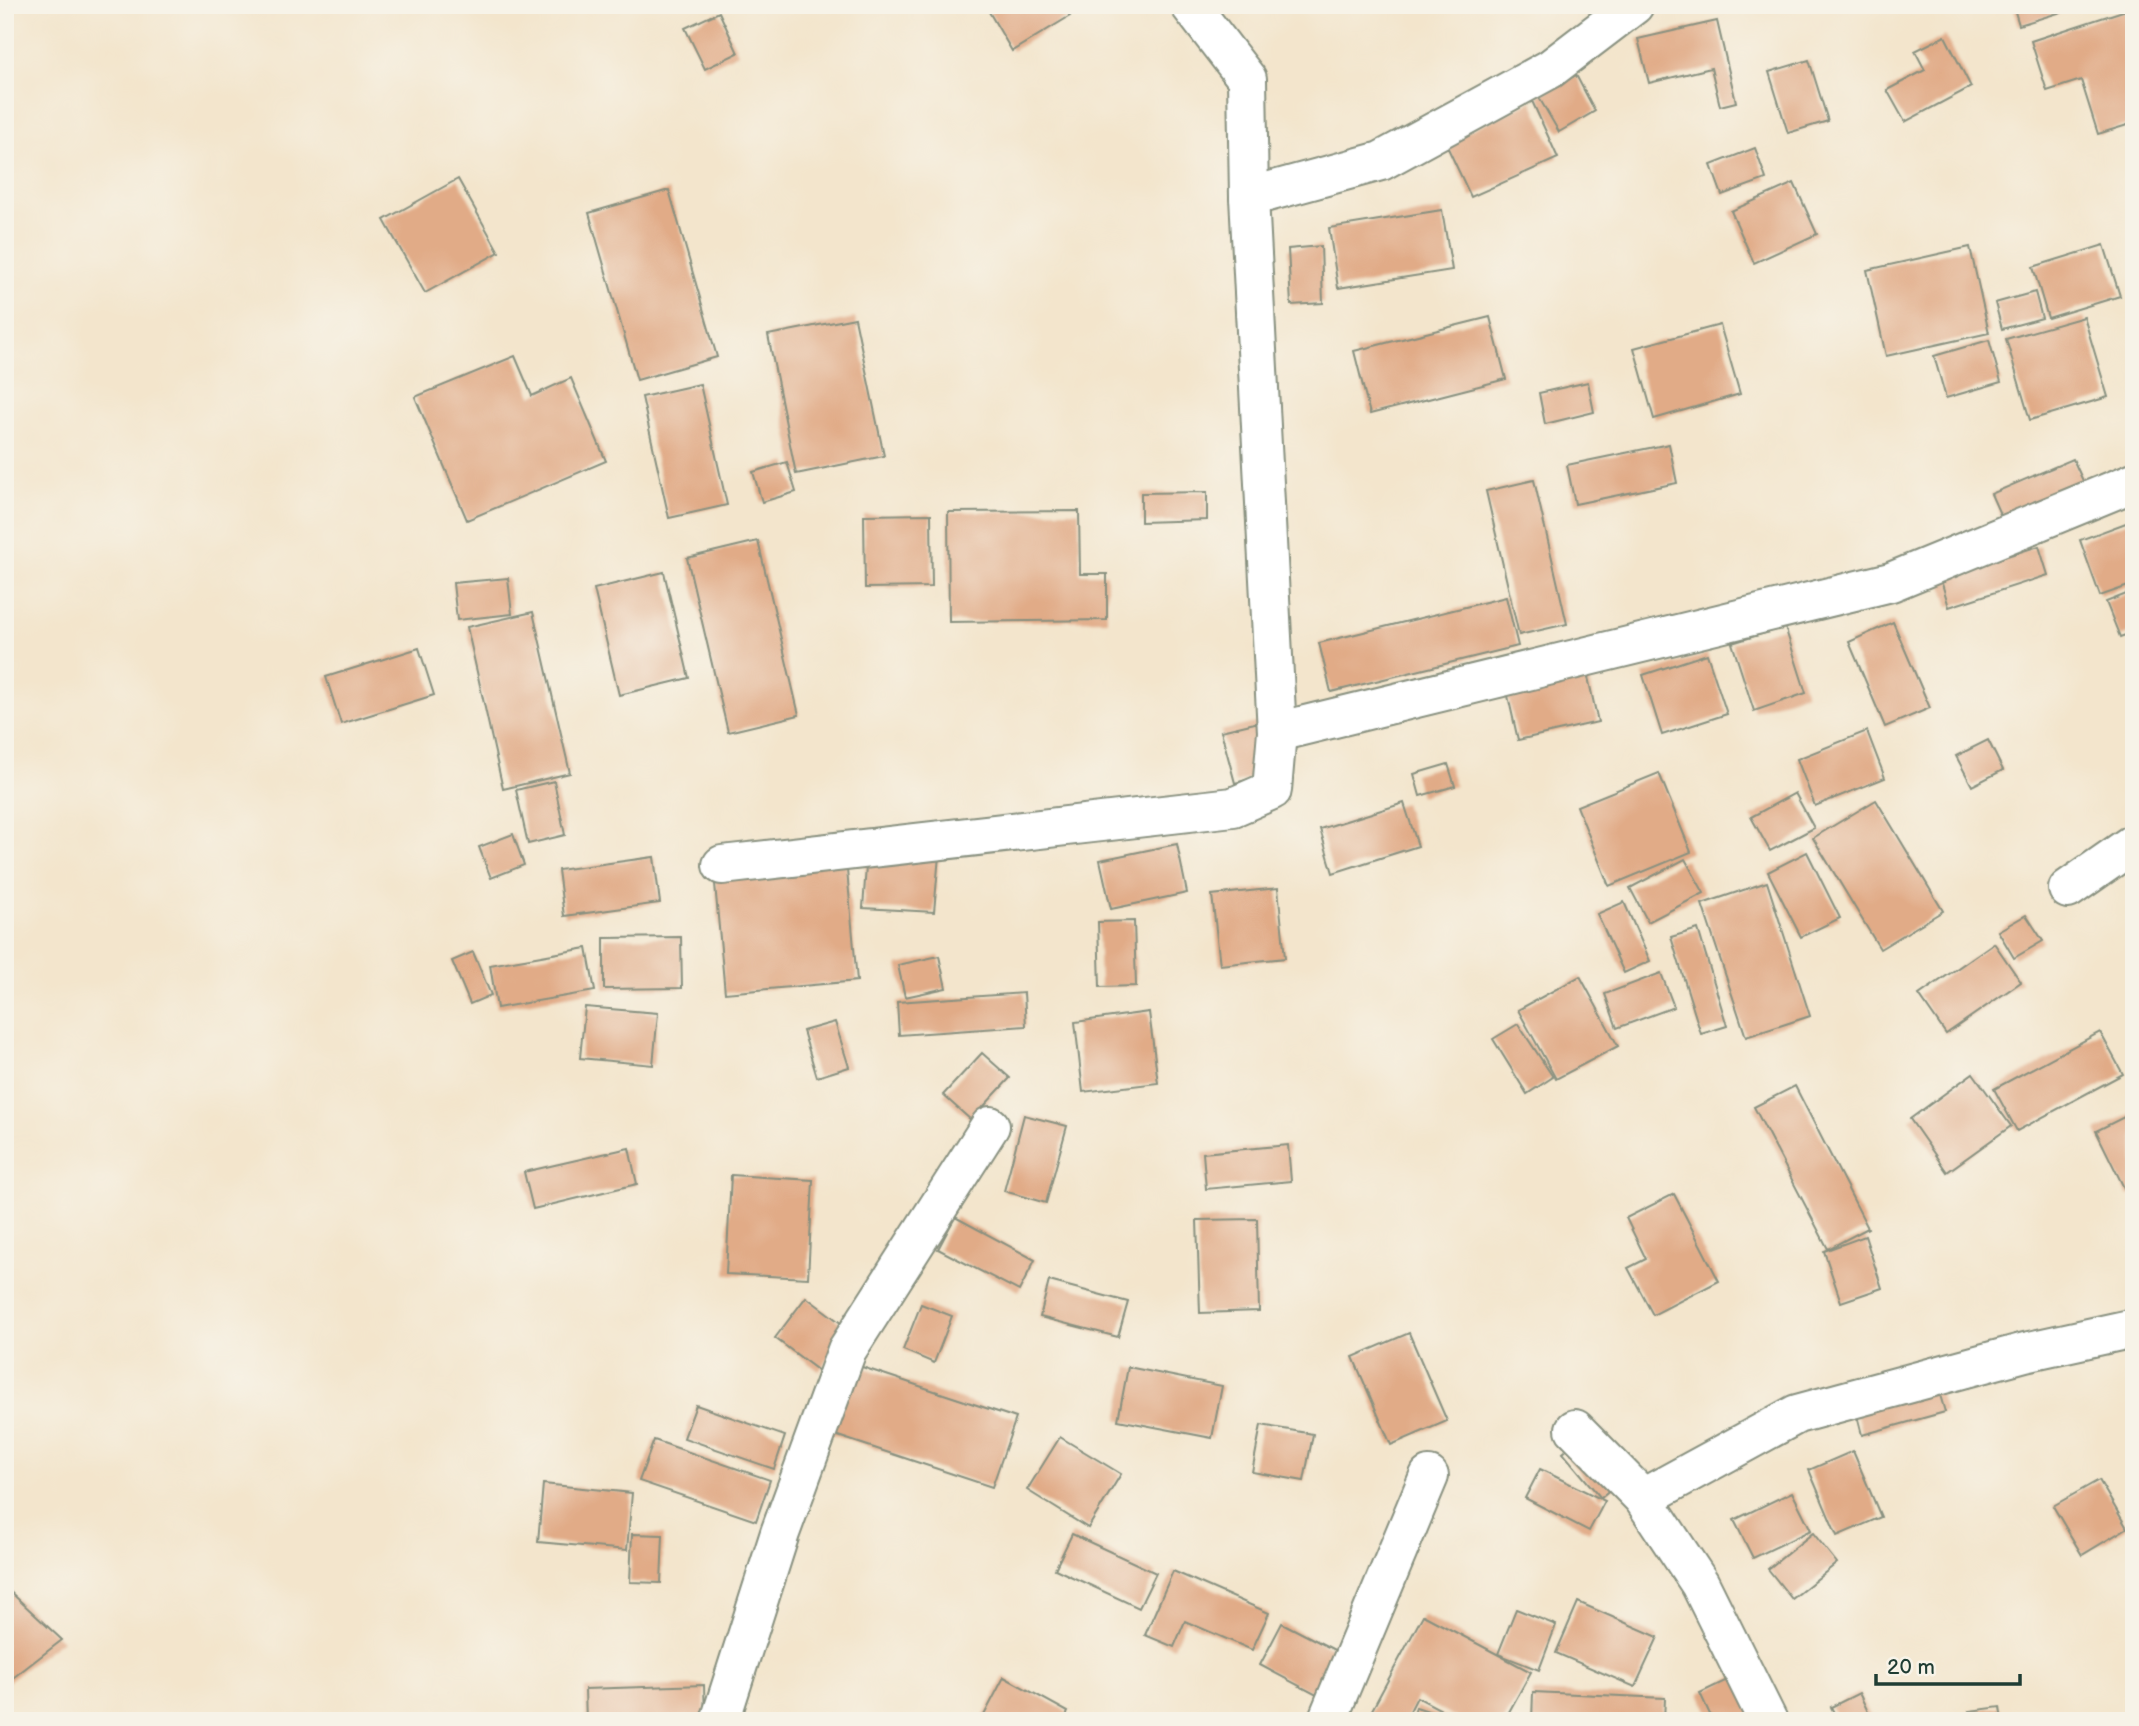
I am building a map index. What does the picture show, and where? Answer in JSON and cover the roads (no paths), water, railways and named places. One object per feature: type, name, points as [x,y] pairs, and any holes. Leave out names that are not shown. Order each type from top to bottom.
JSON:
[{"type":"street","points":[[722,865],[1233,807],[1272,790],[1277,732],[1249,197],[1247,79],[1190,5]]},
{"type":"street","points":[[1249,197],[1381,161],[1550,69],[1634,5]]},
{"type":"street","points":[[1277,732],[1891,582],[2134,482]]},
{"type":"street","points":[[2068,889],[2134,842]]},
{"type":"street","points":[[720,1721],[780,1534],[847,1350],[990,1126]]},
{"type":"street","points":[[1643,1498],[1797,1414],[2025,1352],[2134,1328]]},
{"type":"street","points":[[1575,1429],[1643,1498],[1700,1584],[1768,1721]]},
{"type":"street","points":[[1326,1721],[1429,1476]]}]
